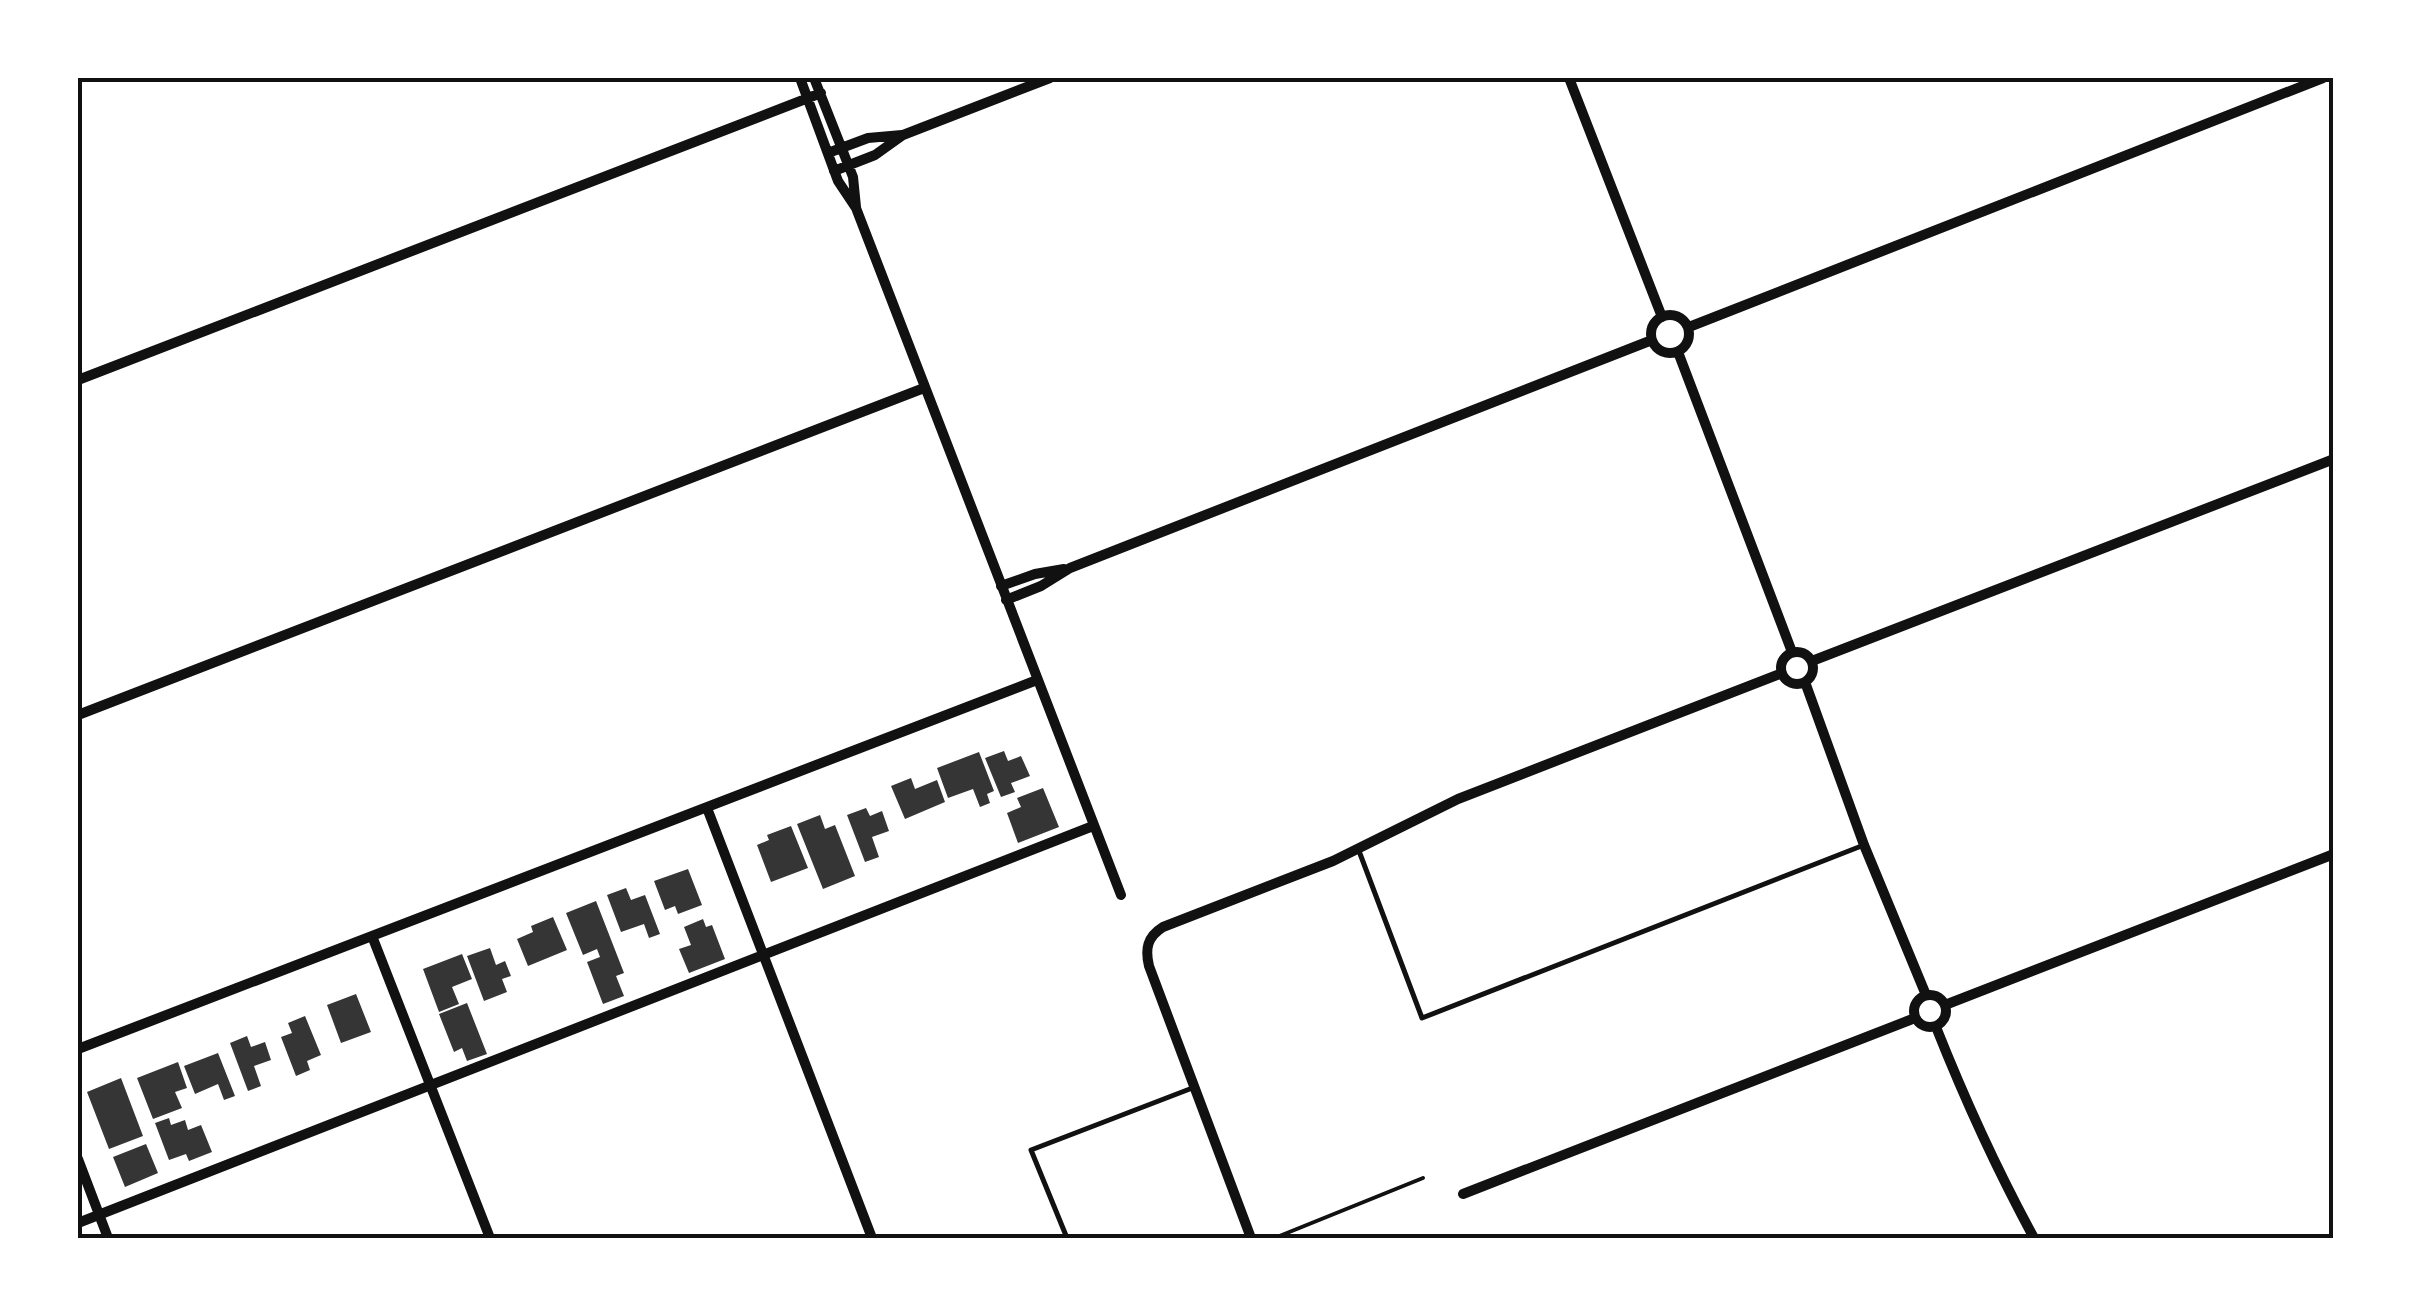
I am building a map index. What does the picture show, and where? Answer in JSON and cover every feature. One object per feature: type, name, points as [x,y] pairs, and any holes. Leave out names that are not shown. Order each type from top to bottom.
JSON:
[{"type":"street","points":[[800,78],[834,172],[856,208],[1121,896]]},
{"type":"street","points":[[814,78],[853,178],[856,208]]},
{"type":"street","points":[[834,172],[875,155],[903,135],[1050,78]]},
{"type":"street","points":[[1569,78],[1662,316]]},
{"type":"street","points":[[1688,326],[2323,78]]},
{"type":"street","points":[[78,380],[821,92]]},
{"type":"street","points":[[828,153],[868,138],[903,135]]},
{"type":"street","points":[[1674,315],[1688,326],[1690,338],[1678,352],[1665,353],[1652,340],[1654,324],[1662,316],[1674,315]]},
{"type":"street","points":[[1006,600],[1041,586],[1070,568],[1652,340]]},
{"type":"street","points":[[1678,352],[1792,652]]},
{"type":"street","points":[[78,716],[924,388]]},
{"type":"street","points":[[1812,661],[2334,459]]},
{"type":"street","points":[[1001,586],[1035,574],[1070,568]]},
{"type":"street","points":[[1792,652],[1806,654],[1812,661],[1812,676],[1799,684],[1788,682],[1782,673],[1784,658],[1792,652]]},
{"type":"street","points":[[1251,1238],[1149,966],[1147,948],[1152,935],[1163,927],[1333,861],[1458,799],[1782,673]]},
{"type":"street","points":[[78,1049],[1037,680]]},
{"type":"street","points":[[1804,682],[1864,845],[1926,996]]},
{"type":"street","points":[[707,808],[872,1238]]},
{"type":"street","points":[[78,1224],[1093,826]]},
{"type":"street","points":[[1945,1005],[2334,854]]},
{"type":"street","points":[[372,936],[490,1238]]},
{"type":"street","points":[[1935,996],[1945,1005],[1944,1020],[1936,1027],[1926,1028],[1915,1018],[1914,1007],[1921,998],[1935,996]]},
{"type":"street","points":[[1463,1194],[1915,1018]]},
{"type":"street","points":[[1936,1027],[1974,1120],[2034,1238]]},
{"type":"street","points":[[78,1159],[108,1238]]},
{"type":"lane","points":[[1358,848],[1422,1018],[1864,845]]},
{"type":"lane","points":[[1066,1238],[1031,1150],[1195,1087]]},
{"type":"path","points":[[1276,1237],[1423,1178]]},
{"type":"building","points":[[1004,751],[1008,761],[1021,756],[1030,776],[1011,783],[1015,792],[1001,797],[985,758]]},
{"type":"building","points":[[979,752],[994,791],[987,794],[990,803],[980,807],[973,789],[948,798],[937,768]]},
{"type":"building","points":[[911,778],[915,789],[937,780],[945,802],[905,819],[891,786]]},
{"type":"building","points":[[1043,788],[1059,827],[1018,843],[1007,813],[1021,807],[1017,798]]},
{"type":"building","points":[[866,808],[870,816],[882,811],[889,831],[872,837],[879,857],[865,862],[847,815]]},
{"type":"building","points":[[820,815],[825,829],[835,825],[855,876],[823,889],[797,824]]},
{"type":"building","points":[[791,826],[808,868],[771,882],[757,845],[769,840],[767,835]]},
{"type":"building","points":[[688,869],[702,905],[678,914],[675,906],[665,910],[654,881]]},
{"type":"building","points":[[626,888],[631,900],[645,895],[660,934],[649,938],[644,924],[621,932],[607,895]]},
{"type":"building","points":[[596,901],[624,973],[616,976],[624,996],[603,1004],[587,962],[600,957],[597,949],[583,955],[566,913]]},
{"type":"building","points":[[553,917],[567,950],[528,966],[517,939],[533,932],[531,926]]},
{"type":"building","points":[[703,919],[706,927],[712,925],[725,959],[689,973],[679,949],[691,945],[684,927]]},
{"type":"building","points":[[490,948],[496,965],[505,961],[511,976],[502,979],[507,992],[484,1001],[467,956]]},
{"type":"building","points":[[462,954],[472,979],[452,987],[459,1004],[439,1012],[423,969]]},
{"type":"building","points":[[356,994],[371,1032],[341,1043],[327,1005]]},
{"type":"building","points":[[467,1003],[487,1054],[467,1061],[462,1048],[454,1052],[439,1014]]},
{"type":"building","points":[[305,1016],[321,1055],[307,1061],[310,1070],[296,1076],[281,1037],[292,1033],[288,1023]]},
{"type":"building","points":[[247,1036],[251,1047],[265,1042],[271,1060],[254,1066],[261,1086],[248,1091],[230,1043]]},
{"type":"building","points":[[218,1053],[235,1096],[224,1100],[218,1084],[195,1094],[184,1066]]},
{"type":"building","points":[[178,1062],[187,1088],[175,1092],[182,1108],[153,1119],[137,1078]]},
{"type":"building","points":[[121,1078],[143,1136],[109,1149],[87,1092]]},
{"type":"building","points":[[169,1118],[171,1125],[185,1120],[188,1130],[201,1125],[212,1152],[189,1161],[186,1154],[169,1160],[155,1123]]},
{"type":"building","points":[[146,1144],[158,1173],[125,1187],[113,1157]]}]
